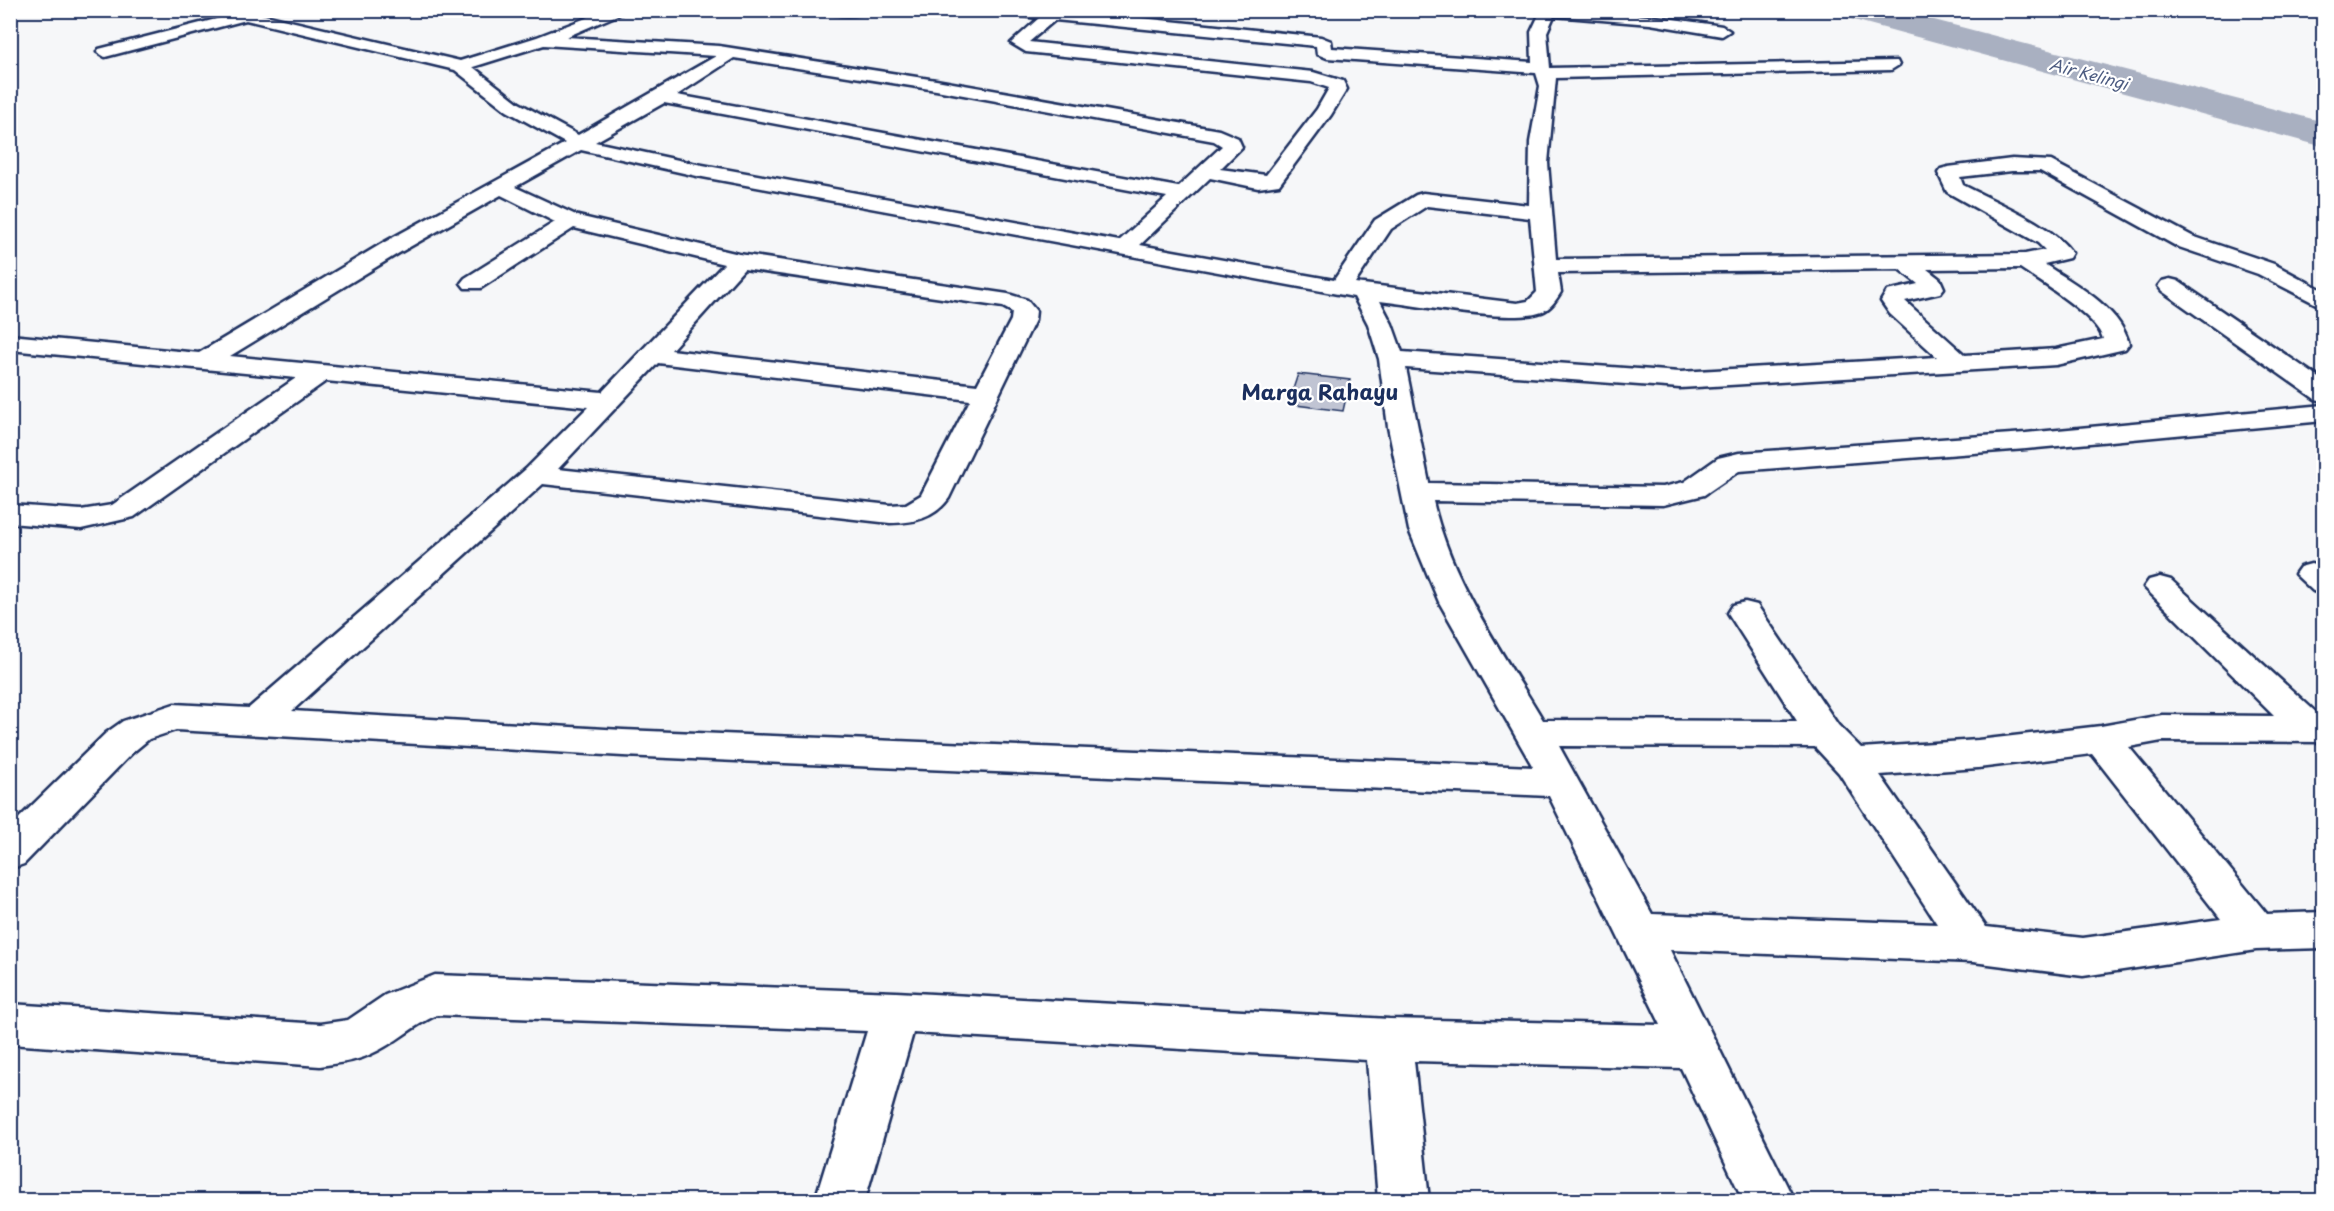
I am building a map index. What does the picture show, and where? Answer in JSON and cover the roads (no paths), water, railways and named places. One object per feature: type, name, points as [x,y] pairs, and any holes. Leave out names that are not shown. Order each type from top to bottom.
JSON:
[{"type":"street","points":[[461,66],[543,40],[622,10]]},
{"type":"street","points":[[834,10],[861,10]]},
{"type":"street","points":[[1001,10],[1055,13],[1317,42],[1325,44],[1323,51],[1328,53],[1544,71],[1891,65]]},
{"type":"street","points":[[105,52],[233,13],[461,66],[513,107],[580,144],[708,172],[1352,290],[1529,309],[1538,305],[1549,292],[1539,213],[1538,164],[1542,120],[1549,83],[1544,71],[1539,32],[1540,11],[1650,19],[1722,31]]},
{"type":"street","points":[[1055,13],[1019,43],[1026,47],[1313,77],[1337,85],[1338,89],[1325,111],[1272,181],[1258,182],[1208,172]]},
{"type":"street","points":[[543,40],[708,49],[936,85],[1229,140],[1233,144],[1233,147],[1208,172],[1123,249]]},
{"type":"street","points":[[202,362],[392,248],[661,97],[731,53]]},
{"type":"street","points":[[661,97],[931,145],[1183,194]]},
{"type":"street","points":[[1545,266],[2025,261],[2061,253],[2046,238],[1954,188],[1948,172],[2012,165],[2044,165],[2184,241],[2266,269],[2324,301]]},
{"type":"street","points":[[502,188],[571,221],[739,261],[1018,305],[1023,308],[1023,320],[934,498],[930,504],[908,514],[878,513],[536,475]]},
{"type":"street","points":[[1352,290],[1383,225],[1423,200],[1440,199],[1539,213]]},
{"type":"street","points":[[473,283],[571,221]]},
{"type":"street","points":[[257,722],[536,475],[609,401],[739,261]]},
{"type":"street","points":[[1392,359],[1680,380],[2056,357],[2116,344],[2113,330],[2079,298],[2025,261]]},
{"type":"street","points":[[1904,262],[1932,284],[1932,288],[1895,296],[1893,301],[1898,309],[1958,362]]},
{"type":"street","points":[[2170,286],[2324,393]]},
{"type":"street","points":[[1352,290],[1380,324],[1392,359],[1415,492],[1424,530],[1455,602],[1561,782],[1639,931],[1769,1200]]},
{"type":"street","points":[[10,342],[609,401]]},
{"type":"street","points":[[652,355],[988,394]]},
{"type":"street","points":[[10,514],[86,521],[123,511],[322,372]]},
{"type":"street","points":[[1415,492],[1663,496],[1695,489],[1728,464],[1739,462],[2026,441],[2324,413]]},
{"type":"street","points":[[2160,587],[2317,729]]},
{"type":"street","points":[[1745,613],[1825,734],[1852,763],[1973,944]]},
{"type":"street","points":[[10,853],[119,743],[136,730],[174,717],[634,744],[1561,782]]},
{"type":"street","points":[[1852,763],[1978,754],[2101,739],[2162,728],[2317,729]]},
{"type":"street","points":[[1532,733],[1825,734]]},
{"type":"street","points":[[2101,739],[2256,932]]},
{"type":"street","points":[[1639,931],[1973,944],[2083,957],[2256,932],[2324,930]]},
{"type":"street","points":[[10,1024],[320,1045],[357,1039],[401,1010],[435,995],[896,1012],[1389,1040],[1695,1047]]},
{"type":"street","points":[[840,1200],[896,1012]]},
{"type":"street","points":[[1389,1040],[1403,1200]]},
{"type":"waterway","name":"Air Kelingi","points":[[1855,10],[2324,135]]},
{"type":"district","name":"Marga Rahayu","points":[[1320,391]]}]
